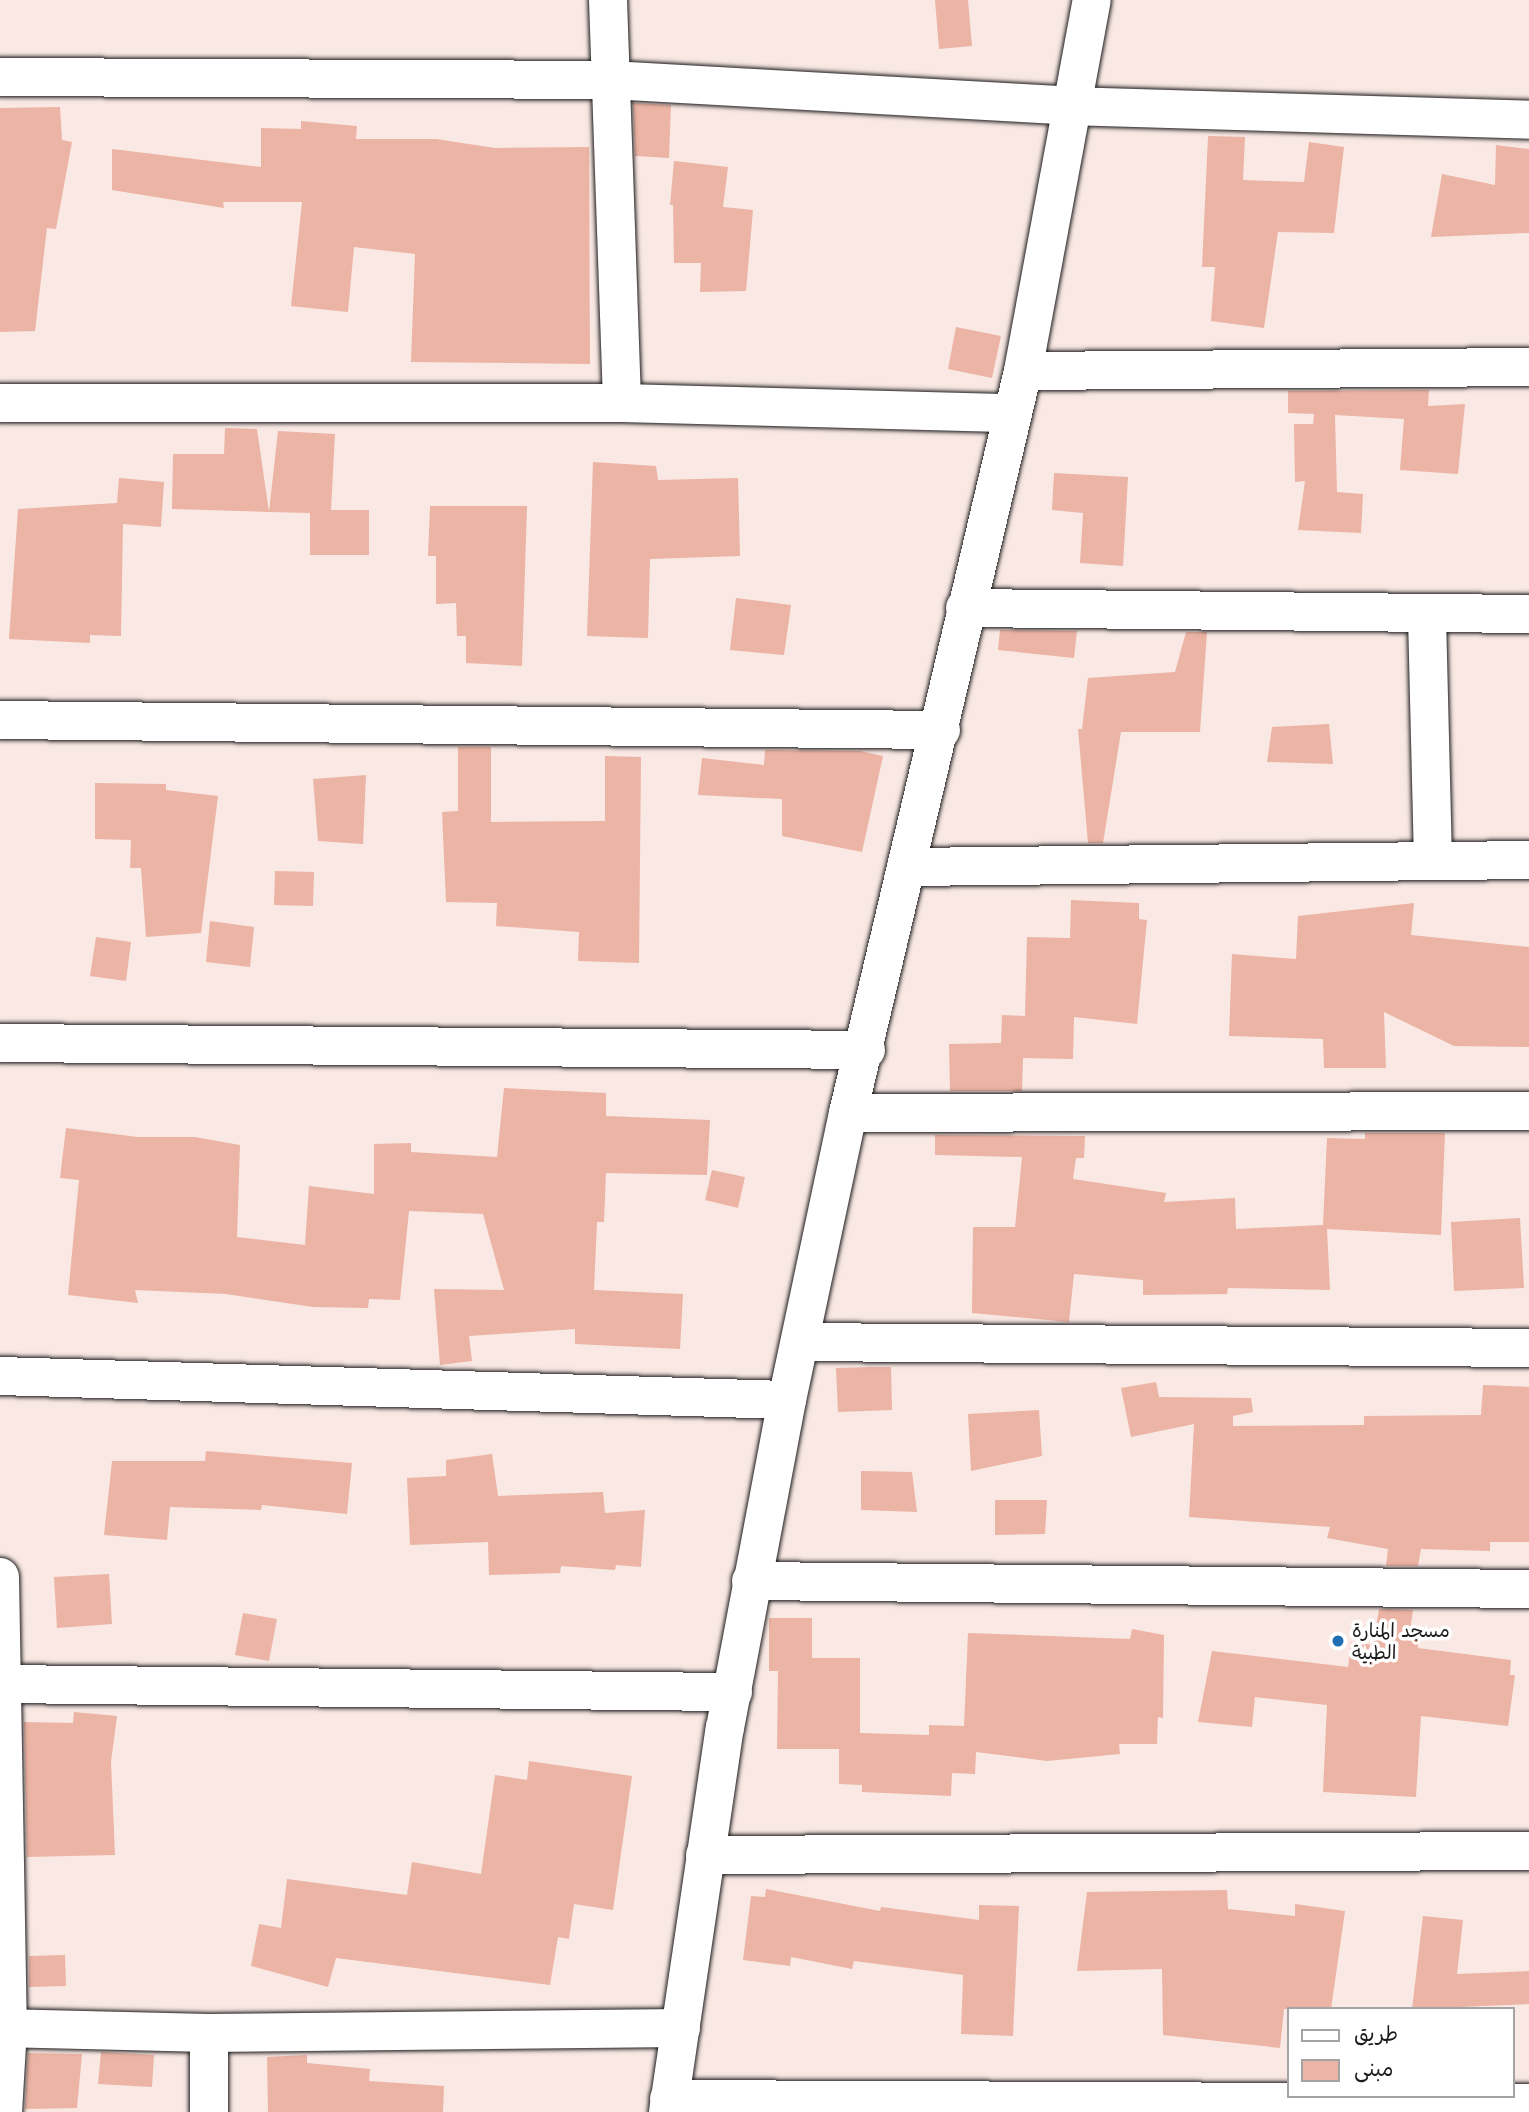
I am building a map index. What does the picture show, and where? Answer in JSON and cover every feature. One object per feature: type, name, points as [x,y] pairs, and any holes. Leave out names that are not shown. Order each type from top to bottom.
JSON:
[{"type":"street","points":[[608,0],[622,403]]},
{"type":"street","points":[[1092,0],[1070,106],[1023,371],[965,608],[941,730],[906,867],[866,1050],[848,1114],[787,1400],[751,1581],[705,1854],[668,2106],[1529,2103]]},
{"type":"street","points":[[0,77],[611,80],[1070,106],[1529,120]]},
{"type":"street","points":[[1023,371],[1529,367]]},
{"type":"street","points":[[0,403],[622,403],[1011,413]]},
{"type":"street","points":[[965,608],[1427,616],[1529,614]]},
{"type":"street","points":[[1427,616],[1433,860]]},
{"type":"street","points":[[0,720],[941,730]]},
{"type":"street","points":[[906,867],[1529,860]]},
{"type":"street","points":[[0,1043],[866,1050]]},
{"type":"street","points":[[848,1114],[1529,1111]]},
{"type":"street","points":[[800,1342],[1529,1348]]},
{"type":"street","points":[[0,1376],[787,1400]]},
{"type":"street","points":[[0,1577],[3,2112]]},
{"type":"street","points":[[751,1581],[1529,1589]]},
{"type":"street","points":[[2,1684],[733,1692]]},
{"type":"street","points":[[705,1854],[1529,1852]]},
{"type":"street","points":[[4,2028],[209,2033],[681,2028]]},
{"type":"street","points":[[209,2033],[209,2112]]},
{"type":"building","points":[[935,0],[968,0],[972,46],[939,49]]},
{"type":"building","points":[[633,103],[671,105],[669,158],[635,156]]},
{"type":"building","points":[[60,107],[62,140],[72,142],[56,229],[47,228],[35,331],[0,332],[0,108]]},
{"type":"building","points":[[301,121],[357,126],[356,139],[436,139],[495,148],[589,147],[590,364],[411,362],[415,254],[354,247],[348,312],[291,306],[302,202],[223,202],[224,208],[112,190],[112,149],[261,167],[261,128],[301,129]]},
{"type":"building","points":[[1208,136],[1245,137],[1243,180],[1304,182],[1309,142],[1344,147],[1334,233],[1278,232],[1264,328],[1211,321],[1215,267],[1202,267]]},
{"type":"building","points":[[1496,145],[1529,149],[1529,233],[1431,237],[1442,174],[1495,185]]},
{"type":"building","points":[[674,161],[728,167],[723,207],[753,210],[746,291],[700,292],[701,263],[674,263],[673,205],[670,205]]},
{"type":"building","points":[[956,327],[1001,336],[992,378],[948,369]]},
{"type":"building","points":[[1429,390],[1428,406],[1465,404],[1458,474],[1400,470],[1404,419],[1335,415],[1337,492],[1363,494],[1361,533],[1298,530],[1305,481],[1295,482],[1294,424],[1313,424],[1314,414],[1288,413],[1288,391]]},
{"type":"building","points":[[225,428],[257,429],[269,512],[172,509],[173,454],[224,454]]},
{"type":"building","points":[[278,431],[335,434],[331,510],[369,510],[369,555],[310,555],[310,513],[269,512]]},
{"type":"building","points":[[593,462],[656,466],[658,480],[738,478],[740,556],[650,559],[648,638],[587,636]]},
{"type":"building","points":[[1054,473],[1128,477],[1123,566],[1080,563],[1083,513],[1052,510]]},
{"type":"building","points":[[119,478],[164,482],[161,527],[123,524],[121,636],[90,635],[90,643],[9,639],[18,509],[117,503]]},
{"type":"building","points":[[430,506],[527,506],[522,666],[466,663],[466,636],[457,636],[456,603],[436,604],[436,556],[428,556]]},
{"type":"building","points":[[736,598],[791,605],[784,655],[730,650]]},
{"type":"building","points":[[1000,630],[1077,631],[1074,658],[998,650]]},
{"type":"building","points":[[1186,632],[1207,632],[1200,732],[1121,732],[1103,843],[1088,843],[1078,729],[1082,729],[1088,678],[1175,672]]},
{"type":"building","points":[[1329,724],[1333,764],[1267,762],[1272,727]]},
{"type":"building","points":[[458,747],[491,747],[491,822],[605,821],[605,756],[641,757],[639,963],[578,961],[579,932],[496,926],[497,903],[446,902],[442,812],[458,811]]},
{"type":"building","points":[[765,750],[860,751],[883,756],[862,852],[782,836],[782,799],[698,795],[702,758],[764,765]]},
{"type":"building","points":[[366,775],[363,844],[318,841],[313,779]]},
{"type":"building","points":[[95,783],[166,784],[166,790],[218,796],[201,933],[146,937],[141,868],[130,868],[131,840],[95,839]]},
{"type":"building","points":[[275,871],[314,872],[313,906],[274,905]]},
{"type":"building","points":[[1071,900],[1139,903],[1139,919],[1147,920],[1137,1024],[1074,1017],[1073,1059],[1023,1058],[1022,1091],[950,1091],[949,1044],[1001,1043],[1002,1015],[1025,1016],[1027,937],[1070,938]]},
{"type":"building","points":[[1414,903],[1411,935],[1529,947],[1529,1047],[1454,1046],[1384,1012],[1386,1068],[1324,1068],[1323,1039],[1229,1036],[1232,954],[1296,959],[1298,916]]},
{"type":"building","points":[[210,921],[254,927],[250,967],[206,962]]},
{"type":"building","points":[[96,937],[131,942],[126,981],[90,976]]},
{"type":"building","points":[[504,1088],[606,1093],[606,1116],[710,1120],[707,1175],[606,1173],[604,1222],[597,1222],[594,1290],[683,1294],[680,1349],[575,1344],[575,1329],[469,1336],[472,1361],[440,1365],[434,1289],[504,1290],[483,1214],[409,1211],[400,1300],[369,1299],[368,1308],[313,1307],[226,1294],[135,1290],[138,1303],[68,1295],[79,1180],[60,1178],[66,1128],[138,1137],[195,1137],[240,1145],[237,1237],[305,1245],[309,1186],[374,1194],[374,1144],[411,1143],[411,1152],[497,1157]]},
{"type":"building","points":[[1365,1133],[1445,1133],[1441,1235],[1327,1229],[1330,1290],[1228,1288],[1227,1294],[1143,1295],[1143,1280],[1074,1274],[1069,1322],[972,1313],[973,1227],[1015,1227],[1022,1157],[935,1155],[935,1135],[1085,1136],[1084,1158],[1076,1158],[1073,1179],[1166,1193],[1164,1202],[1235,1198],[1236,1229],[1323,1225],[1327,1138],[1365,1139]]},
{"type":"building","points":[[712,1170],[745,1177],[738,1208],[705,1200]]},
{"type":"building","points":[[1520,1218],[1524,1288],[1454,1291],[1451,1222]]},
{"type":"building","points":[[891,1367],[892,1410],[838,1412],[836,1368]]},
{"type":"building","points":[[1156,1382],[1159,1397],[1251,1398],[1253,1412],[1233,1416],[1233,1426],[1364,1425],[1364,1416],[1481,1415],[1483,1385],[1529,1387],[1529,1542],[1490,1542],[1490,1551],[1421,1549],[1418,1566],[1386,1566],[1388,1549],[1327,1538],[1330,1527],[1189,1517],[1194,1424],[1131,1437],[1121,1388]]},
{"type":"building","points":[[1039,1410],[1042,1456],[971,1471],[968,1414]]},
{"type":"building","points":[[206,1451],[352,1463],[347,1514],[262,1505],[261,1510],[170,1507],[167,1540],[104,1535],[112,1461],[205,1461]]},
{"type":"building","points":[[492,1454],[498,1496],[603,1492],[605,1513],[645,1510],[641,1567],[616,1565],[615,1570],[561,1566],[560,1573],[489,1575],[488,1542],[410,1545],[407,1478],[446,1476],[446,1460]]},
{"type":"building","points":[[861,1471],[912,1472],[917,1512],[861,1510]]},
{"type":"building","points":[[995,1500],[1047,1500],[1045,1534],[995,1535]]},
{"type":"building","points":[[109,1574],[112,1624],[57,1628],[54,1577]]},
{"type":"building","points":[[1379,1609],[1413,1610],[1410,1631],[1418,1631],[1418,1648],[1511,1660],[1510,1675],[1515,1675],[1508,1726],[1421,1716],[1416,1797],[1323,1792],[1327,1705],[1255,1697],[1252,1727],[1198,1722],[1212,1651],[1348,1667],[1351,1642],[1373,1645]]},
{"type":"building","points":[[243,1613],[277,1619],[269,1661],[235,1655]]},
{"type":"building","points":[[769,1618],[812,1618],[812,1658],[860,1658],[860,1733],[929,1735],[929,1725],[964,1726],[968,1633],[1130,1639],[1132,1629],[1164,1635],[1163,1718],[1158,1717],[1157,1744],[1119,1744],[1120,1754],[1047,1761],[976,1752],[975,1774],[952,1773],[951,1796],[862,1792],[862,1785],[839,1784],[839,1749],[777,1749],[778,1671],[769,1671]]},
{"type":"building","points":[[74,1712],[117,1716],[111,1762],[115,1855],[27,1857],[24,1722],[73,1723]]},
{"type":"building","points":[[529,1761],[632,1776],[613,1910],[574,1904],[569,1939],[558,1937],[550,1985],[336,1958],[328,1987],[251,1966],[259,1924],[281,1928],[287,1879],[407,1895],[412,1862],[481,1874],[495,1775],[527,1780]]},
{"type":"building","points":[[766,1889],[880,1911],[881,1907],[979,1920],[979,1905],[1019,1906],[1013,2036],[961,2034],[963,1975],[854,1961],[852,1969],[791,1957],[790,1966],[743,1960],[751,1896],[765,1897]]},
{"type":"building","points":[[1227,1890],[1228,1909],[1295,1916],[1295,1904],[1345,1911],[1331,2007],[1284,2009],[1280,2048],[1163,2035],[1162,1969],[1077,1971],[1087,1892]]},
{"type":"building","points":[[1423,1916],[1463,1920],[1457,1974],[1529,1971],[1529,2004],[1412,2007]]},
{"type":"building","points":[[65,1955],[66,1986],[29,1987],[29,1956]]},
{"type":"building","points":[[101,2052],[154,2055],[152,2087],[98,2084]]},
{"type":"building","points":[[28,2053],[82,2054],[77,2108],[25,2109]]},
{"type":"building","points":[[307,2055],[307,2063],[370,2069],[369,2081],[444,2086],[443,2112],[268,2112],[267,2057]]},
{"type":"place","name":"مسجد المنارة الطبية","points":[[1338,1641]]}]
